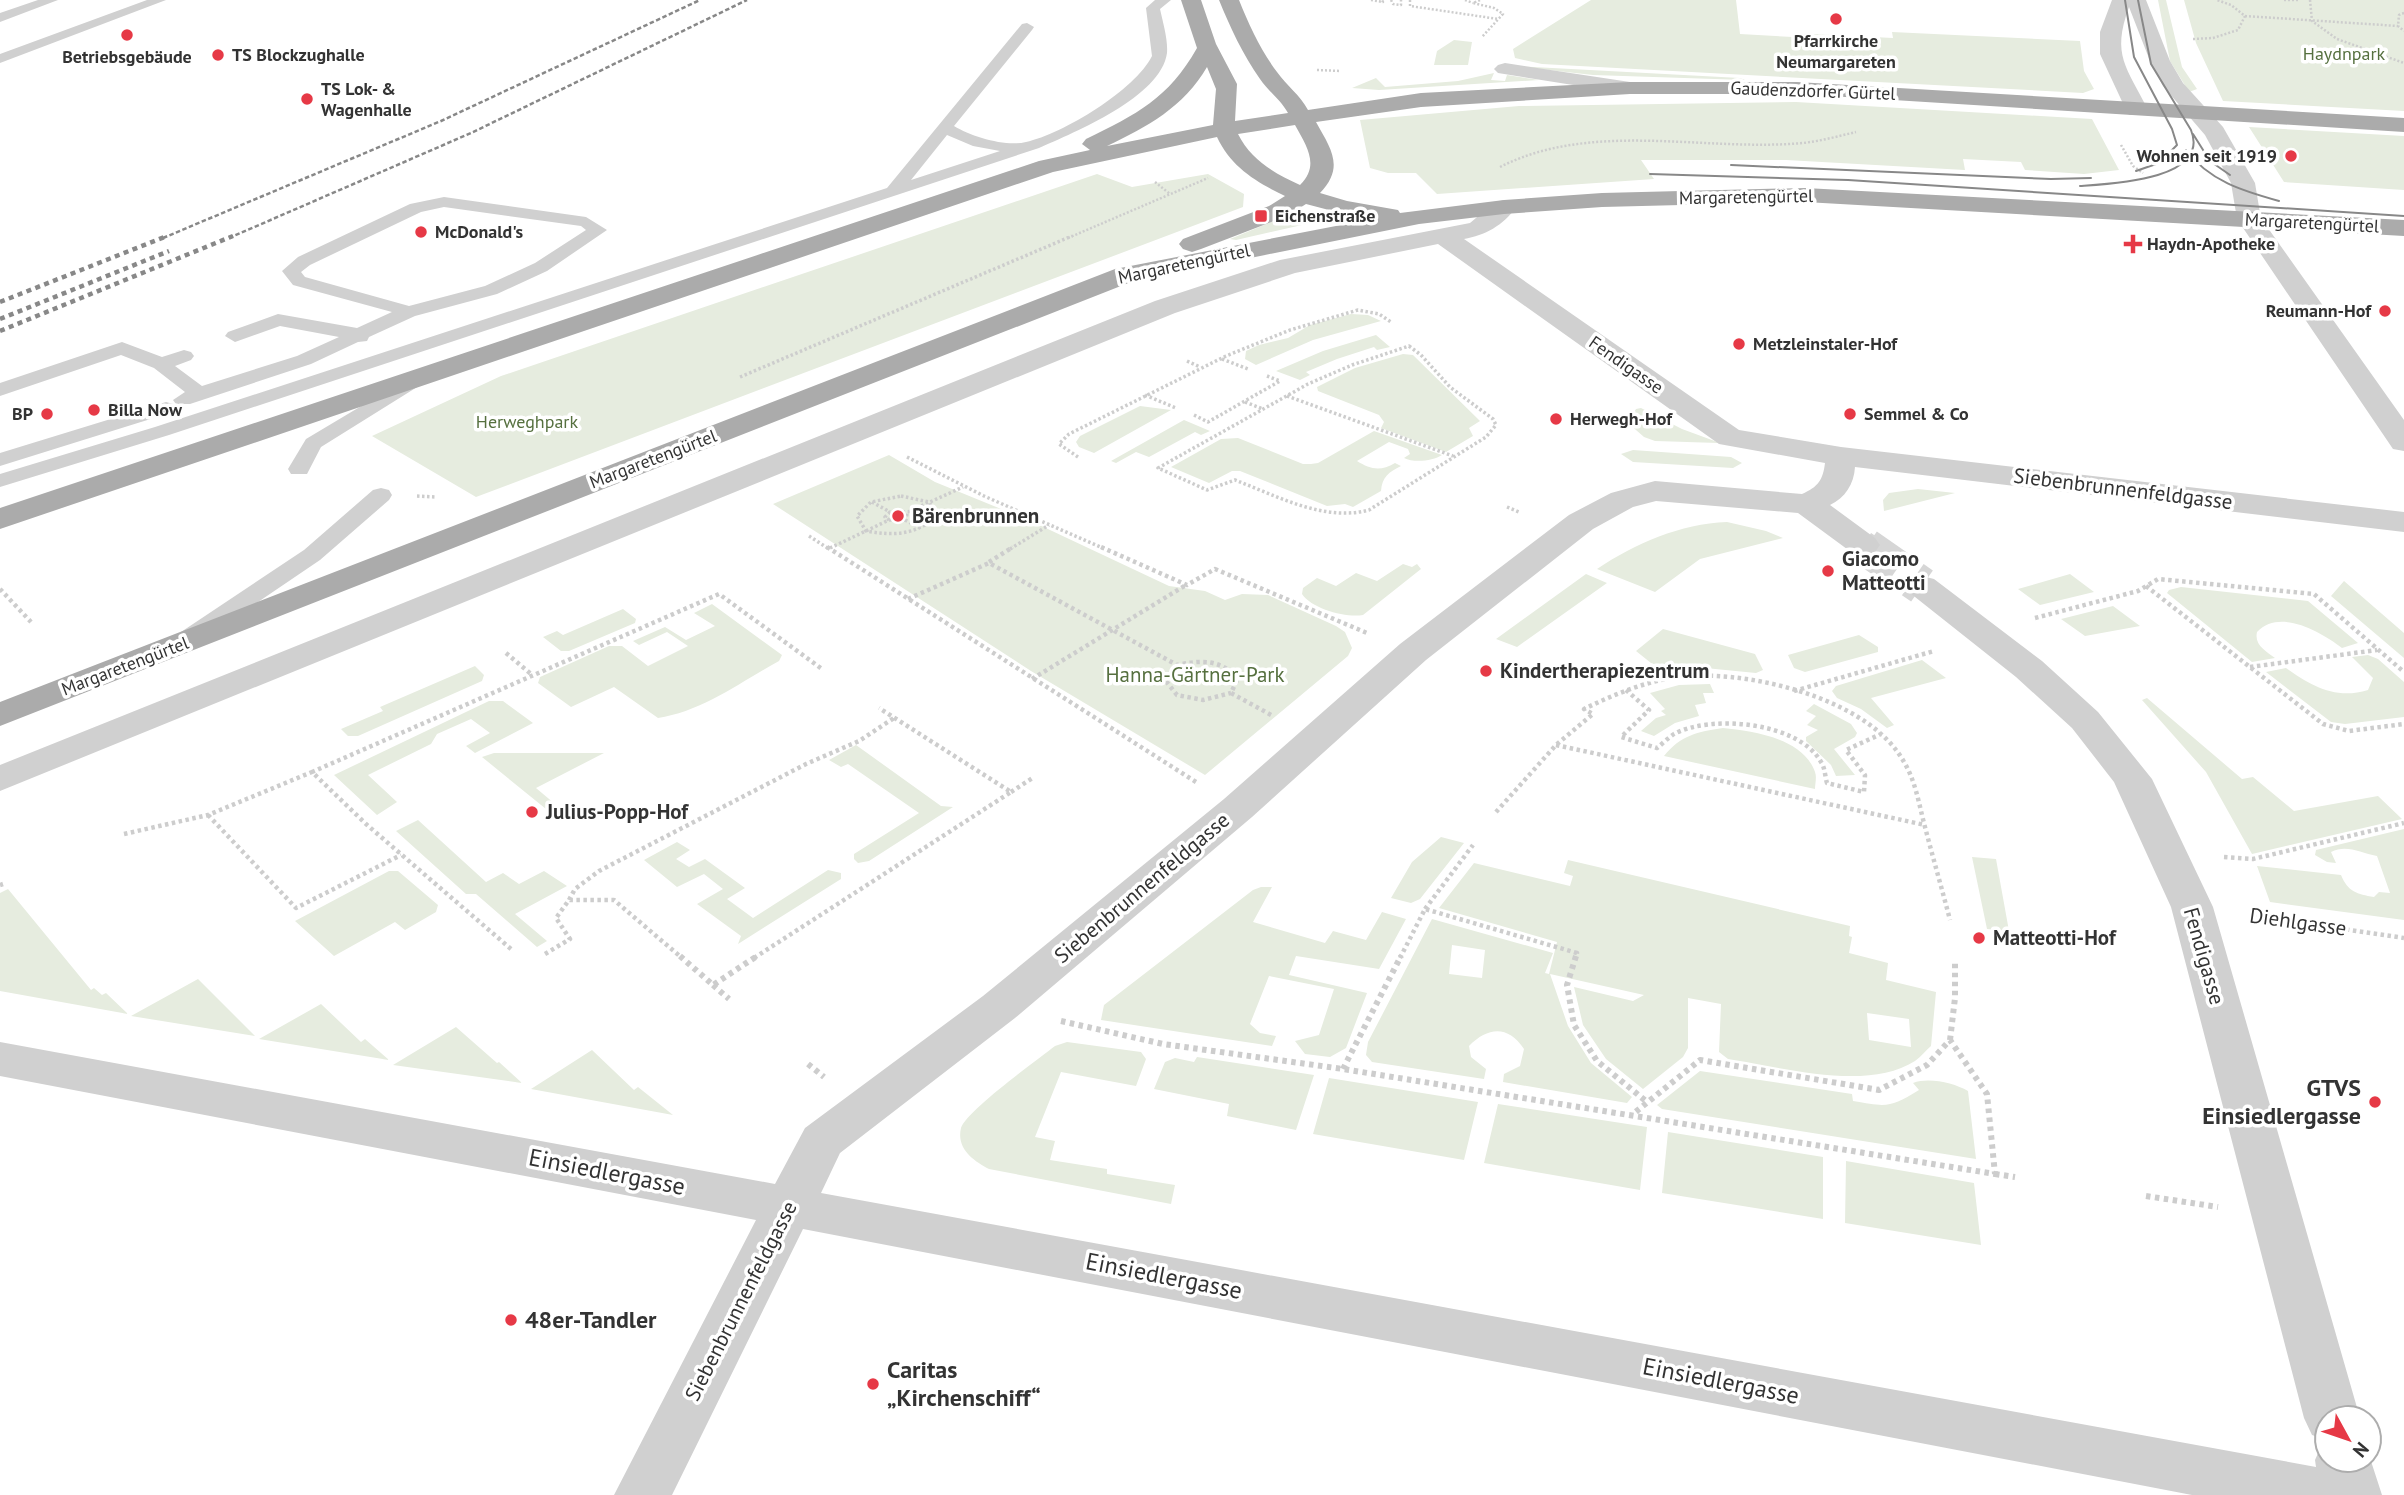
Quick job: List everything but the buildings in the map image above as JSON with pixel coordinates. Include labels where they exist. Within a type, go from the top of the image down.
[{"type":"main road","points":[[1191,0],[1207,48],[1227,88],[1224,129],[1234,150],[1263,175],[1304,195],[1377,214],[1419,217]]},
{"type":"main road","points":[[1124,275],[1215,233],[1278,211],[1304,195],[1321,178],[1323,159],[1291,99],[1269,77],[1241,29],[1229,0]]},
{"type":"main road","points":[[0,519],[758,265],[1040,156],[1121,131],[1166,103],[1187,82],[1207,48]]},
{"type":"main road","points":[[1269,77],[1314,87]]},
{"type":"main road","name":"Gaudenzdorfer Gürtel","points":[[1224,129],[1421,100],[1630,88],[1797,88],[2404,125]]},
{"type":"main road","points":[[1340,92],[1421,100]]},
{"type":"main road","points":[[1040,156],[1224,129]]},
{"type":"main road","name":"Margaretengürtel","points":[[0,715],[1124,275],[1419,217],[1602,200],[1805,195],[2404,228]]},
{"type":"street","points":[[2122,0],[2110,32],[2110,54],[2137,110]]},
{"type":"street","points":[[2136,0],[2160,61],[2174,86],[2196,114],[2215,132],[2243,183],[2249,219],[2404,442]]},
{"type":"street","points":[[1505,69],[1630,88]]},
{"type":"street","points":[[1444,237],[1478,229],[1504,207]]},
{"type":"street","name":"Fendigasse","points":[[1444,237],[1730,438],[1841,456]]},
{"type":"street","name":"Margaretengürtel","points":[[0,779],[1165,307],[1289,266],[1444,237]]},
{"type":"street","points":[[1841,456],[1839,474],[1830,493],[1807,503],[1863,545]]},
{"type":"street","name":"Siebenbrunnenfeldgasse","points":[[1841,456],[2404,522]]},
{"type":"street","name":"Siebenbrunnenfeldgasse","points":[[643,1495],[822,1141],[999,1007],[1238,808],[1413,652],[1560,537],[1622,500],[1648,492],[1674,491],[1807,503]]},
{"type":"street","name":"Fendigasse","points":[[1922,586],[2029,669],[2085,720],[2132,779],[2192,907],[2328,1404]]},
{"type":"street","name":"Einsiedlergasse","points":[[0,1059],[2328,1495]]},
{"type":"street","points":[[2347,1474],[2353,1495]]},
{"type":"lane","points":[[0,18],[51,0]]},
{"type":"lane","points":[[0,59],[159,0]]},
{"type":"lane","points":[[0,481],[162,431],[892,191],[1040,156],[1068,130],[1120,101],[1144,81],[1160,55],[1153,8],[1164,0]]},
{"type":"lane","points":[[892,191],[1027,27]]},
{"type":"lane","points":[[946,127],[966,141],[1040,156]]},
{"type":"lane","points":[[0,460],[166,408],[199,393],[304,360],[408,312],[491,290],[541,267],[598,230],[586,222],[444,202],[416,208],[304,261],[291,271],[299,281],[389,304],[408,312]]},
{"type":"lane","points":[[592,290],[758,265]]},
{"type":"lane","points":[[234,336],[278,320],[357,334],[386,358]]},
{"type":"lane","points":[[0,390],[122,348],[161,364],[199,393]]},
{"type":"lane","points":[[161,364],[184,356]]},
{"type":"lane","points":[[299,469],[313,443],[415,380]]},
{"type":"lane","points":[[162,431],[166,408]]},
{"type":"lane","points":[[174,647],[312,555],[381,495]]},
{"type":"path","points":[[1371,0],[1383,2],[1381,0]]},
{"type":"path","points":[[1391,0],[1393,4],[1401,5],[1401,0]]},
{"type":"path","points":[[1409,0],[1410,6],[1498,19]]},
{"type":"path","points":[[1465,0],[1503,12],[1480,42]]},
{"type":"path","points":[[1474,4],[1480,0]]},
{"type":"path","points":[[2217,0],[2231,5],[2245,16],[2398,26],[2404,31]]},
{"type":"path","points":[[2284,0],[2298,0]]},
{"type":"path","points":[[2310,0],[2312,21],[2337,39],[2404,63]]},
{"type":"path","points":[[2398,26],[2399,15],[2404,13]]},
{"type":"path","points":[[2185,39],[2213,38],[2238,30],[2245,16]]},
{"type":"path","points":[[1497,168],[1520,157],[1585,142],[1804,144],[1852,132],[1865,132]]},
{"type":"path","points":[[739,377],[1214,176]]},
{"type":"path","points":[[1078,457],[1060,446],[1061,440],[1201,367],[1261,340],[1347,312],[1370,311],[1391,322]]},
{"type":"path","points":[[1409,346],[1450,387],[1493,419],[1496,425],[1486,437],[1369,510],[1339,514],[1321,512],[1235,480],[1207,490],[1158,468],[1287,396],[1343,368],[1409,346]]},
{"type":"path","points":[[1221,358],[1248,369]]},
{"type":"path","points":[[1187,361],[1201,367]]},
{"type":"path","points":[[1194,415],[1208,422],[1280,381],[1267,376]]},
{"type":"path","points":[[1145,395],[1176,408]]},
{"type":"path","points":[[1287,396],[1453,457]]},
{"type":"path","points":[[1244,401],[1264,409]]},
{"type":"path","points":[[898,452],[964,487],[1187,585]]},
{"type":"path","points":[[1426,473],[1432,476]]},
{"type":"path","points":[[871,502],[890,512],[908,512],[964,487]]},
{"type":"path","points":[[381,495],[447,497]]},
{"type":"path","points":[[901,496],[929,502],[937,517],[923,530],[894,536],[866,531],[857,516],[871,502],[901,496]]},
{"type":"path","points":[[1507,507],[1519,512]]},
{"type":"path","points":[[889,520],[885,517],[890,512]]},
{"type":"path","points":[[905,520],[908,512]]},
{"type":"path","points":[[830,548],[889,520],[905,520],[923,530]]},
{"type":"path","points":[[908,599],[989,563],[1049,525]]},
{"type":"path","points":[[810,536],[1111,730],[1238,808]]},
{"type":"path","points":[[989,563],[1177,665]]},
{"type":"path","points":[[1032,679],[1214,569],[1413,652]]},
{"type":"path","points":[[1793,691],[1985,636],[2049,613],[2138,591],[2158,579],[2314,594],[2404,672]]},
{"type":"path","points":[[2146,586],[2323,724],[2349,731],[2404,723]]},
{"type":"path","points":[[0,589],[31,622]]},
{"type":"path","points":[[124,834],[208,815],[719,594],[822,669]]},
{"type":"path","points":[[2249,667],[2378,650]]},
{"type":"path","points":[[506,653],[531,674]]},
{"type":"path","points":[[1231,693],[1238,677],[1226,664],[1202,659],[1177,665],[1165,680],[1177,695],[1203,700],[1231,693],[1317,740]]},
{"type":"path","points":[[1496,812],[1556,745],[1593,714],[1584,709],[1626,690],[1655,681],[1709,677],[1749,681],[1793,691],[1855,715],[1881,734],[1900,755],[1917,794],[1950,920]]},
{"type":"path","points":[[1626,690],[1649,710],[1622,737],[1657,748],[1671,734],[1696,724],[1734,723],[1759,726],[1806,747],[1823,765],[1827,783],[1864,792],[1866,775],[1846,750],[1881,734]]},
{"type":"path","points":[[879,708],[1011,792]]},
{"type":"path","points":[[545,954],[570,939],[556,918],[575,889],[599,871],[806,764],[859,740],[894,718]]},
{"type":"path","points":[[1104,734],[1111,730]]},
{"type":"path","points":[[1556,745],[1925,825]]},
{"type":"path","points":[[312,772],[401,855],[511,949]]},
{"type":"path","points":[[713,985],[1034,777]]},
{"type":"path","points":[[208,815],[296,908],[401,855]]},
{"type":"path","points":[[2166,852],[2253,859],[2404,823]]},
{"type":"path","points":[[1343,1069],[1425,909],[1472,845]]},
{"type":"path","points":[[569,900],[614,900],[729,999]]},
{"type":"path","name":"Diehlgasse","points":[[2192,907],[2404,938]]},
{"type":"path","points":[[1425,909],[1577,954],[1567,985],[1574,1025],[1598,1061],[1647,1101]]},
{"type":"path","points":[[1633,1114],[1700,1060],[1879,1090],[1927,1065],[1950,1040],[1955,998],[1955,963]]},
{"type":"path","points":[[999,1007],[1163,1044],[1633,1114],[2015,1177]]},
{"type":"path","points":[[1950,1040],[1987,1094],[1995,1174]]},
{"type":"path","points":[[2146,1196],[2276,1216]]},
{"type":"green space","points":[[1591,0],[1736,0],[1740,34],[1793,37],[1793,33],[1893,38],[1892,32],[2080,41],[2084,71],[2094,89],[2083,93],[1542,64],[1515,58],[1513,49]]},
{"type":"green space","points":[[2158,0],[2166,0],[2182,67],[2197,89],[2189,92],[2170,61]]},
{"type":"green space","name":"Haydnpark","points":[[2184,0],[2404,0],[2404,111],[2223,101],[2196,43]]},
{"type":"green space","points":[[1454,40],[1472,42],[1468,65],[1434,65],[1437,51]]},
{"type":"green space","points":[[1514,66],[1740,78],[1745,80],[1593,75]]},
{"type":"green space","points":[[1494,73],[1491,80],[1505,81],[1507,75],[1539,80],[1379,90],[1352,88],[1376,78],[1385,87],[1458,81]]},
{"type":"green space","points":[[1796,102],[2092,119],[2119,170],[2084,174],[2025,170],[2021,162],[1963,159],[1965,170],[1786,160],[1641,160],[1654,179],[1437,194],[1416,173],[1388,173],[1370,168],[1360,120],[1519,106]]},
{"type":"green space","points":[[2249,127],[2404,136],[2404,190],[2284,182]]},
{"type":"green space","name":"Herweghpark","points":[[1097,174],[1132,187],[1208,174],[1244,194],[1243,207],[476,497],[372,436],[501,376]]},
{"type":"green space","points":[[1281,218],[1302,225],[1236,240],[1230,239]]},
{"type":"green space","points":[[1351,314],[1368,315],[1381,321],[1313,340],[1256,365],[1245,359],[1246,351],[1259,345],[1288,338],[1310,325]]},
{"type":"green space","points":[[1376,335],[1390,347],[1377,350],[1374,347],[1337,359],[1306,372],[1310,375],[1300,380],[1276,371],[1323,351]]},
{"type":"green space","points":[[1403,354],[1413,355],[1480,421],[1469,428],[1473,436],[1446,452],[1381,428],[1384,422],[1379,415],[1318,391],[1317,387],[1355,368]]},
{"type":"green space","points":[[1140,406],[1171,410],[1094,453],[1079,447],[1076,442],[1080,436]]},
{"type":"green space","points":[[1641,408],[1682,429],[1720,443],[1655,441],[1644,437],[1628,423],[1636,409]]},
{"type":"green space","points":[[1184,420],[1210,431],[1201,435],[1195,432],[1149,457],[1136,452],[1116,463],[1111,461]]},
{"type":"green space","points":[[1374,431],[1442,455],[1423,461],[1408,460],[1404,458],[1410,454],[1408,449],[1389,442],[1357,461],[1375,468],[1385,468],[1395,463],[1401,466],[1387,475],[1381,491],[1353,507],[1345,504],[1327,506],[1240,471],[1232,471],[1209,483],[1171,467],[1221,439],[1238,438],[1303,464],[1318,463]]},
{"type":"green space","points":[[1633,450],[1731,457],[1742,463],[1733,468],[1633,462],[1621,454]]},
{"type":"green space","name":"Hanna-Gärtner-Park","points":[[889,455],[935,482],[1033,522],[1169,586],[1205,591],[1225,600],[1242,594],[1268,595],[1336,626],[1345,632],[1352,648],[1348,656],[1205,775],[1031,671],[773,504]]},
{"type":"green space","points":[[1918,489],[1955,493],[1884,511],[1883,500],[1889,493]]},
{"type":"green space","points":[[1727,522],[1783,538],[1700,559],[1655,592],[1597,569],[1659,536],[1692,527]]},
{"type":"green space","points":[[1403,564],[1412,567],[1417,564],[1421,569],[1363,615],[1330,611],[1313,604],[1302,594],[1303,588],[1317,578],[1336,586],[1356,573],[1377,581]]},
{"type":"green space","points":[[1586,574],[1607,583],[1517,647],[1496,639]]},
{"type":"green space","points":[[2070,574],[2094,592],[2040,605],[2018,589]]},
{"type":"green space","points":[[2344,581],[2404,633],[2404,658],[2331,596]]},
{"type":"green space","points":[[2181,587],[2308,601],[2358,643],[2342,648],[2323,635],[2300,625],[2277,622],[2266,625],[2257,632],[2257,641],[2275,658],[2252,662],[2167,593]]},
{"type":"green space","points":[[712,604],[782,655],[779,661],[705,703],[690,710],[658,718],[614,687],[571,707],[538,683],[540,677],[609,646],[622,646],[648,666],[688,646],[667,632],[639,645],[633,641],[665,627],[686,640],[715,626],[694,613]]},
{"type":"green space","points":[[2113,606],[2140,626],[2085,636],[2061,619]]},
{"type":"green space","points":[[623,609],[636,619],[635,623],[569,651],[561,651],[543,637],[557,631],[563,635]]},
{"type":"green space","points":[[1663,629],[1755,654],[1763,670],[1756,673],[1695,667],[1669,670],[1651,663],[1636,651]]},
{"type":"green space","points":[[1859,635],[1878,647],[1878,652],[1805,672],[1794,668],[1788,655]]},
{"type":"green space","points":[[2368,655],[2378,659],[2404,682],[2404,717],[2345,724],[2331,722],[2266,672],[2286,668],[2324,690],[2356,693],[2368,690],[2373,678],[2352,657]]},
{"type":"green space","points":[[1922,660],[1946,678],[1871,698],[1894,725],[1887,728],[1861,709],[1837,698],[1832,691],[1836,686]]},
{"type":"green space","points":[[475,666],[484,675],[482,681],[358,736],[348,736],[341,729],[383,711],[380,707]]},
{"type":"green space","points":[[1710,684],[1714,693],[1703,693],[1706,703],[1695,705],[1699,716],[1675,723],[1654,736],[1641,731],[1656,718],[1666,715],[1661,711],[1665,709],[1650,693],[1679,685]]},
{"type":"green space","points":[[2147,698],[2242,779],[2253,777],[2294,811],[2378,796],[2402,819],[2252,854],[2206,772],[2142,700]]},
{"type":"green space","points":[[489,701],[503,701],[533,723],[475,753],[466,746],[490,733],[471,719],[437,734],[431,744],[368,775],[397,802],[377,815],[334,775]]},
{"type":"green space","points":[[1814,704],[1851,724],[1857,733],[1855,737],[1834,749],[1855,775],[1836,776],[1831,765],[1806,741],[1806,737],[1818,730],[1807,725],[1816,716],[1806,711]]},
{"type":"green space","points":[[1723,728],[1776,738],[1800,751],[1815,772],[1815,789],[1664,756],[1677,743],[1690,736]]},
{"type":"green space","points":[[856,745],[941,806],[953,807],[869,861],[858,863],[854,854],[919,813],[848,764],[841,767],[829,760]]},
{"type":"green space","points":[[494,753],[604,753],[536,788],[555,804],[546,809],[482,757]]},
{"type":"green space","points":[[418,820],[486,882],[503,873],[519,884],[544,871],[567,886],[515,914],[547,941],[537,947],[476,894],[466,894],[396,831]]},
{"type":"green space","points":[[2404,829],[2404,920],[2270,902],[2257,866],[2341,875],[2350,889],[2358,893],[2374,897],[2379,892],[2390,893],[2377,856],[2348,849],[2337,850],[2331,852],[2336,863],[2327,862],[2315,855],[2316,850]]},
{"type":"green space","points":[[1441,837],[1464,843],[1420,899],[1411,903],[1391,898],[1412,862]]},
{"type":"green space","points":[[677,842],[690,850],[676,859],[689,867],[705,859],[745,888],[727,899],[753,918],[828,870],[841,873],[841,879],[738,944],[741,936],[697,904],[723,889],[704,874],[677,887],[644,860]]},
{"type":"green space","points":[[1972,857],[1996,859],[2009,931],[1987,929]]},
{"type":"green space","points":[[1568,860],[1850,926],[1849,936],[1852,937],[1849,953],[1888,963],[1886,980],[1936,992],[1931,1046],[1915,1061],[1895,1070],[1873,1075],[1824,1075],[1728,1059],[1719,1052],[1721,1004],[1688,998],[1688,1048],[1683,1057],[1643,1089],[1606,1059],[1583,1025],[1574,987],[1633,1001],[1644,995],[1550,974],[1568,1026],[1591,1063],[1632,1097],[1627,1103],[1503,1082],[1504,1074],[1520,1066],[1524,1049],[1505,1032],[1483,1035],[1469,1046],[1471,1057],[1486,1069],[1484,1079],[1372,1062],[1366,1055],[1368,1042],[1432,919],[1553,953],[1545,973],[1549,974],[1557,942],[1439,908],[1474,863],[1570,886],[1573,876],[1564,873]],"holes":[[[1452,945],[1485,950],[1482,978],[1449,974]],[[1867,1013],[1909,1019],[1911,1047],[1869,1040]]]},
{"type":"green space","points":[[389,871],[398,871],[438,905],[436,912],[405,930],[395,922],[334,956],[295,921]]},
{"type":"green space","points":[[1272,887],[1253,922],[1325,943],[1333,931],[1366,940],[1382,912],[1406,919],[1379,969],[1296,956],[1289,975],[1367,993],[1346,1048],[1330,1057],[1305,1054],[1295,1041],[1319,1035],[1334,989],[1269,976],[1250,1024],[1260,1033],[1276,1036],[1272,1046],[1101,1020],[1104,1005],[1253,890]]},
{"type":"green space","points":[[8,889],[91,990],[94,988],[102,995],[106,993],[128,1014],[0,991],[0,893]]},
{"type":"green space","points":[[198,979],[255,1036],[131,1016]]},
{"type":"green space","points":[[321,1004],[361,1042],[365,1039],[389,1060],[259,1039]]},
{"type":"green space","points":[[456,1027],[499,1062],[522,1083],[393,1065]]},
{"type":"green space","points":[[1067,1042],[1141,1052],[1146,1059],[1136,1086],[1061,1072],[1035,1137],[1055,1141],[1050,1160],[1107,1169],[1107,1174],[1175,1185],[1171,1204],[989,1169],[972,1158],[964,1148],[961,1128],[975,1110],[1055,1046]]},
{"type":"green space","points":[[592,1050],[634,1090],[638,1087],[673,1115],[531,1089]]},
{"type":"green space","points":[[1197,1057],[1314,1075],[1296,1130],[1227,1116],[1229,1104],[1154,1089],[1165,1062],[1175,1058],[1194,1062]]},
{"type":"green space","points":[[1700,1071],[1852,1094],[1853,1101],[1881,1105],[1894,1103],[1919,1090],[1913,1083],[1919,1081],[1956,1086],[1968,1091],[1976,1159],[1662,1109],[1657,1105]]},
{"type":"green space","points":[[1329,1078],[1478,1102],[1464,1160],[1313,1134]]},
{"type":"green space","points":[[1498,1104],[1647,1127],[1640,1190],[1484,1163]]},
{"type":"green space","points":[[1668,1132],[1823,1157],[1823,1219],[1662,1193]]},
{"type":"green space","points":[[1846,1161],[1974,1183],[1981,1245],[1845,1223]]},
{"type":"tunnel","points":[[1866,547],[1922,586]]},
{"type":"tram line","points":[[2125,0],[2134,57],[2172,129],[2177,145],[2159,163],[2136,171]]},
{"type":"tram line","points":[[2138,0],[2151,64],[2191,130],[2193,147],[2189,154]]},
{"type":"tram line","points":[[2193,134],[2210,161],[2230,175]]},
{"type":"tram line","points":[[2186,150],[2189,154]]},
{"type":"tram line","points":[[2080,186],[2134,181],[2155,176],[2173,169],[2186,160],[2189,154]]},
{"type":"tram line","points":[[2189,154],[2216,177],[2240,189],[2279,201]]},
{"type":"tram line","points":[[1731,165],[2051,179],[2091,178]]},
{"type":"tram line","points":[[1650,174],[1848,180],[2404,216]]},
{"type":"railway","points":[[163,238],[441,121],[700,0]]},
{"type":"railway","points":[[229,238],[471,133],[747,0]]},
{"type":"railway","points":[[0,302],[167,236]]},
{"type":"railway","points":[[0,331],[233,236]]},
{"type":"railway","points":[[0,319],[169,251]]},
{"type":"place","name":"Pfarrkirche Neumargareten","points":[[1836,19]]},
{"type":"place","name":"Betriebsgebäude","points":[[127,35]]},
{"type":"place","name":"TS Blockzughalle","points":[[218,55]]},
{"type":"place","name":"TS Lok- & Wagenhalle","points":[[307,99]]},
{"type":"place","name":"Wohnen seit 1919","points":[[2291,156]]},
{"type":"place","name":"Eichenstraße","points":[[1261,216]]},
{"type":"place","name":"McDonald's","points":[[421,232]]},
{"type":"place","name":"Haydn-Apotheke","points":[[2133,244]]},
{"type":"place","name":"Reumann-Hof","points":[[2385,311]]},
{"type":"place","name":"Metzleinstaler-Hof","points":[[1739,344]]},
{"type":"place","name":"Billa Now","points":[[94,410]]},
{"type":"place","name":"BP","points":[[47,414]]},
{"type":"place","name":"Semmel & Co","points":[[1850,414]]},
{"type":"place","name":"Herwegh-Hof","points":[[1556,419]]},
{"type":"place","name":"Bärenbrunnen","points":[[898,516]]},
{"type":"place","name":"Giacomo Matteotti","points":[[1828,571]]},
{"type":"place","name":"Kindertherapiezentrum","points":[[1486,671]]},
{"type":"place","name":"Julius-Popp-Hof","points":[[532,812]]},
{"type":"place","name":"Matteotti-Hof","points":[[1979,938]]},
{"type":"place","name":"GTVS Einsiedlergasse","points":[[2375,1102]]},
{"type":"place","name":"48er-Tandler","points":[[511,1320]]},
{"type":"place","name":"Caritas „Kirchenschiff“","points":[[873,1384]]}]
